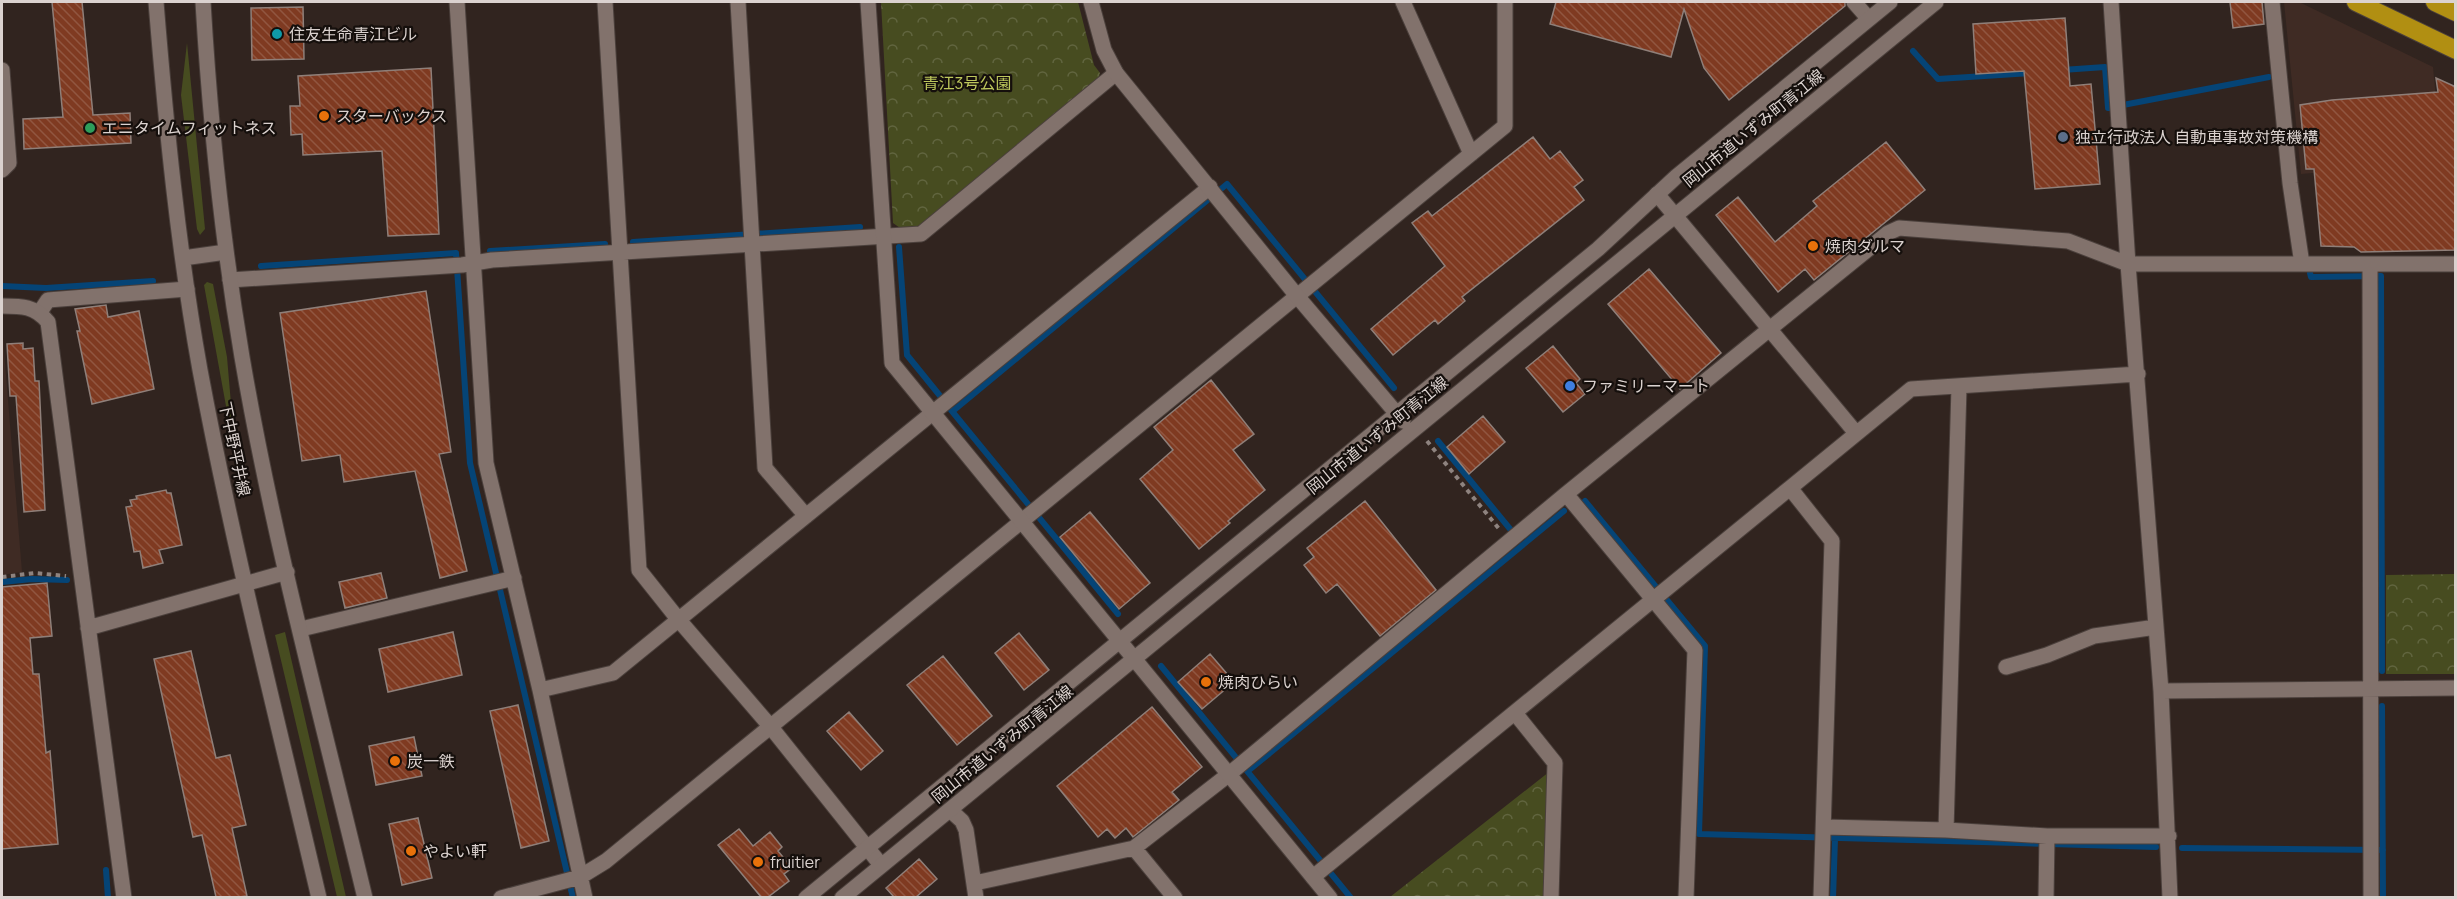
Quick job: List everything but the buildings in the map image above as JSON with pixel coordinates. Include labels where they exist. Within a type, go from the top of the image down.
[{"type":"highway","points":[[2356,2],[2456,50]]},
{"type":"highway","points":[[2435,2],[2456,12]]},
{"type":"street","name":"下中野平井線","points":[[156,2],[169,159],[187,289],[213,434],[319,897]]},
{"type":"street","name":"下中野平井線","points":[[203,2],[209,105],[226,252],[242,358],[287,572],[365,897]]},
{"type":"street","points":[[457,2],[462,264],[486,463],[503,581],[540,690],[572,880],[585,897]]},
{"type":"street","points":[[605,2],[639,570],[770,726],[881,865]]},
{"type":"street","points":[[738,2],[765,468],[806,516]]},
{"type":"street","points":[[868,2],[892,363],[942,406],[1029,515],[1118,641],[1237,767],[1321,871],[1330,897]]},
{"type":"street","points":[[1091,2],[1104,50],[1116,73],[1214,192],[1305,289],[1396,414],[1411,430]]},
{"type":"street","points":[[1403,2],[1471,154]]},
{"type":"street","points":[[501,897],[572,880],[606,861],[1505,126],[1505,2]]},
{"type":"street","points":[[1854,2],[1868,18]]},
{"type":"street","name":"岡山市道いずみ町青江線","points":[[806,897],[1598,249],[1657,194],[1890,2]]},
{"type":"street","name":"岡山市道いずみ町青江線","points":[[842,897],[1936,2]]},
{"type":"street","points":[[2110,2],[2161,691],[2170,897]]},
{"type":"street","points":[[2272,2],[2290,183],[2302,264]]},
{"type":"street","points":[[2,70],[9,164],[2,170]]},
{"type":"street","points":[[230,280],[620,253],[752,238],[921,234],[1116,73]]},
{"type":"street","points":[[540,690],[613,673],[942,406],[1214,192]]},
{"type":"street","points":[[1657,194],[1856,433]]},
{"type":"street","points":[[950,810],[962,821],[966,830],[975,890],[1134,848],[1237,767],[1769,329],[1888,233],[1899,228],[2068,241],[2128,264],[2302,264],[2370,273],[2456,264]]},
{"type":"street","points":[[183,258],[226,252]]},
{"type":"street","points":[[2370,273],[2371,897]]},
{"type":"street","points":[[40,312],[48,300],[187,289]]},
{"type":"street","points":[[2,306],[23,306],[40,312],[48,322],[51,335],[124,897]]},
{"type":"street","points":[[1321,871],[1911,389],[2138,374]]},
{"type":"street","points":[[1946,830],[1959,387]]},
{"type":"street","points":[[1790,488],[1832,541],[1821,897]]},
{"type":"street","points":[[1566,494],[1659,596],[1695,650],[1686,897]]},
{"type":"street","points":[[88,628],[287,572]]},
{"type":"street","points":[[301,629],[503,581]]},
{"type":"street","points":[[2006,667],[2047,655],[2094,636],[2156,627]]},
{"type":"street","points":[[2161,691],[2456,688]]},
{"type":"street","points":[[1515,712],[1555,763],[1551,897]]},
{"type":"street","points":[[1824,834],[1946,830],[2046,842],[2169,836]]},
{"type":"street","points":[[2046,842],[2046,897]]},
{"type":"street","points":[[1134,848],[1175,897]]},
{"type":"path","points":[[1426,440],[1514,538]]},
{"type":"path","points":[[2,577],[35,573],[82,577]]},
{"type":"shaded area","points":[[2284,2],[2299,2],[2433,67],[2442,162],[2301,174]]},
{"type":"shaded area","points":[[2,326],[22,572],[2,575]]},
{"type":"green space","name":"青江3号公園","points":[[881,2],[1078,2],[1094,65],[1100,73],[1098,81],[919,228],[903,230],[893,223]]},
{"type":"green space","points":[[187,43],[205,229],[200,235],[197,229],[181,95]]},
{"type":"green space","points":[[207,282],[213,284],[227,357],[233,427],[230,428],[204,285]]},
{"type":"green space","points":[[2455,574],[2455,674],[2386,674],[2386,575]]},
{"type":"green space","points":[[285,632],[346,897],[337,897],[275,635]]},
{"type":"green space","points":[[1549,772],[1545,897],[1390,897]]},
{"type":"waterway","points":[[1913,51],[1938,79],[2031,73]]},
{"type":"waterway","points":[[2062,70],[2105,67],[2108,108],[2110,108]]},
{"type":"waterway","points":[[2123,105],[2269,77]]},
{"type":"waterway","points":[[953,411],[1227,184],[1394,388]]},
{"type":"waterway","points":[[633,242],[860,227]]},
{"type":"waterway","points":[[490,251],[605,244]]},
{"type":"waterway","points":[[899,247],[907,355],[945,402]]},
{"type":"waterway","points":[[261,266],[456,253],[470,463],[573,898]]},
{"type":"waterway","points":[[2310,273],[2311,277],[2381,276],[2382,671]]},
{"type":"waterway","points":[[2,286],[46,288],[153,281]]},
{"type":"waterway","points":[[951,410],[1118,614]]},
{"type":"waterway","points":[[1438,441],[1515,535]]},
{"type":"waterway","points":[[1585,501],[1705,646],[1699,834],[2156,847]]},
{"type":"waterway","points":[[1248,771],[1564,511]]},
{"type":"waterway","points":[[2,582],[32,579],[67,580]]},
{"type":"waterway","points":[[1161,666],[1351,898]]},
{"type":"waterway","points":[[2382,706],[2383,898]]},
{"type":"waterway","points":[[1833,898],[1835,839]]},
{"type":"waterway","points":[[2182,848],[2383,850]]},
{"type":"waterway","points":[[106,870],[108,898]]},
{"type":"place","name":"住友生命青江ビル","points":[[277,34]]},
{"type":"place","name":"スターバックス","points":[[324,116]]},
{"type":"place","name":"エニタイムフィットネス","points":[[90,128]]},
{"type":"place","name":"独立行政法人 自動車事故対策機構","points":[[2063,137]]},
{"type":"place","name":"焼肉ダルマ","points":[[1813,246]]},
{"type":"place","name":"ファミリーマート","points":[[1570,386]]},
{"type":"place","name":"焼肉ひらい","points":[[1206,682]]},
{"type":"place","name":"炭一鉄","points":[[395,761]]},
{"type":"place","name":"やよい軒","points":[[411,851]]},
{"type":"place","name":"fruitier","points":[[758,862]]}]
